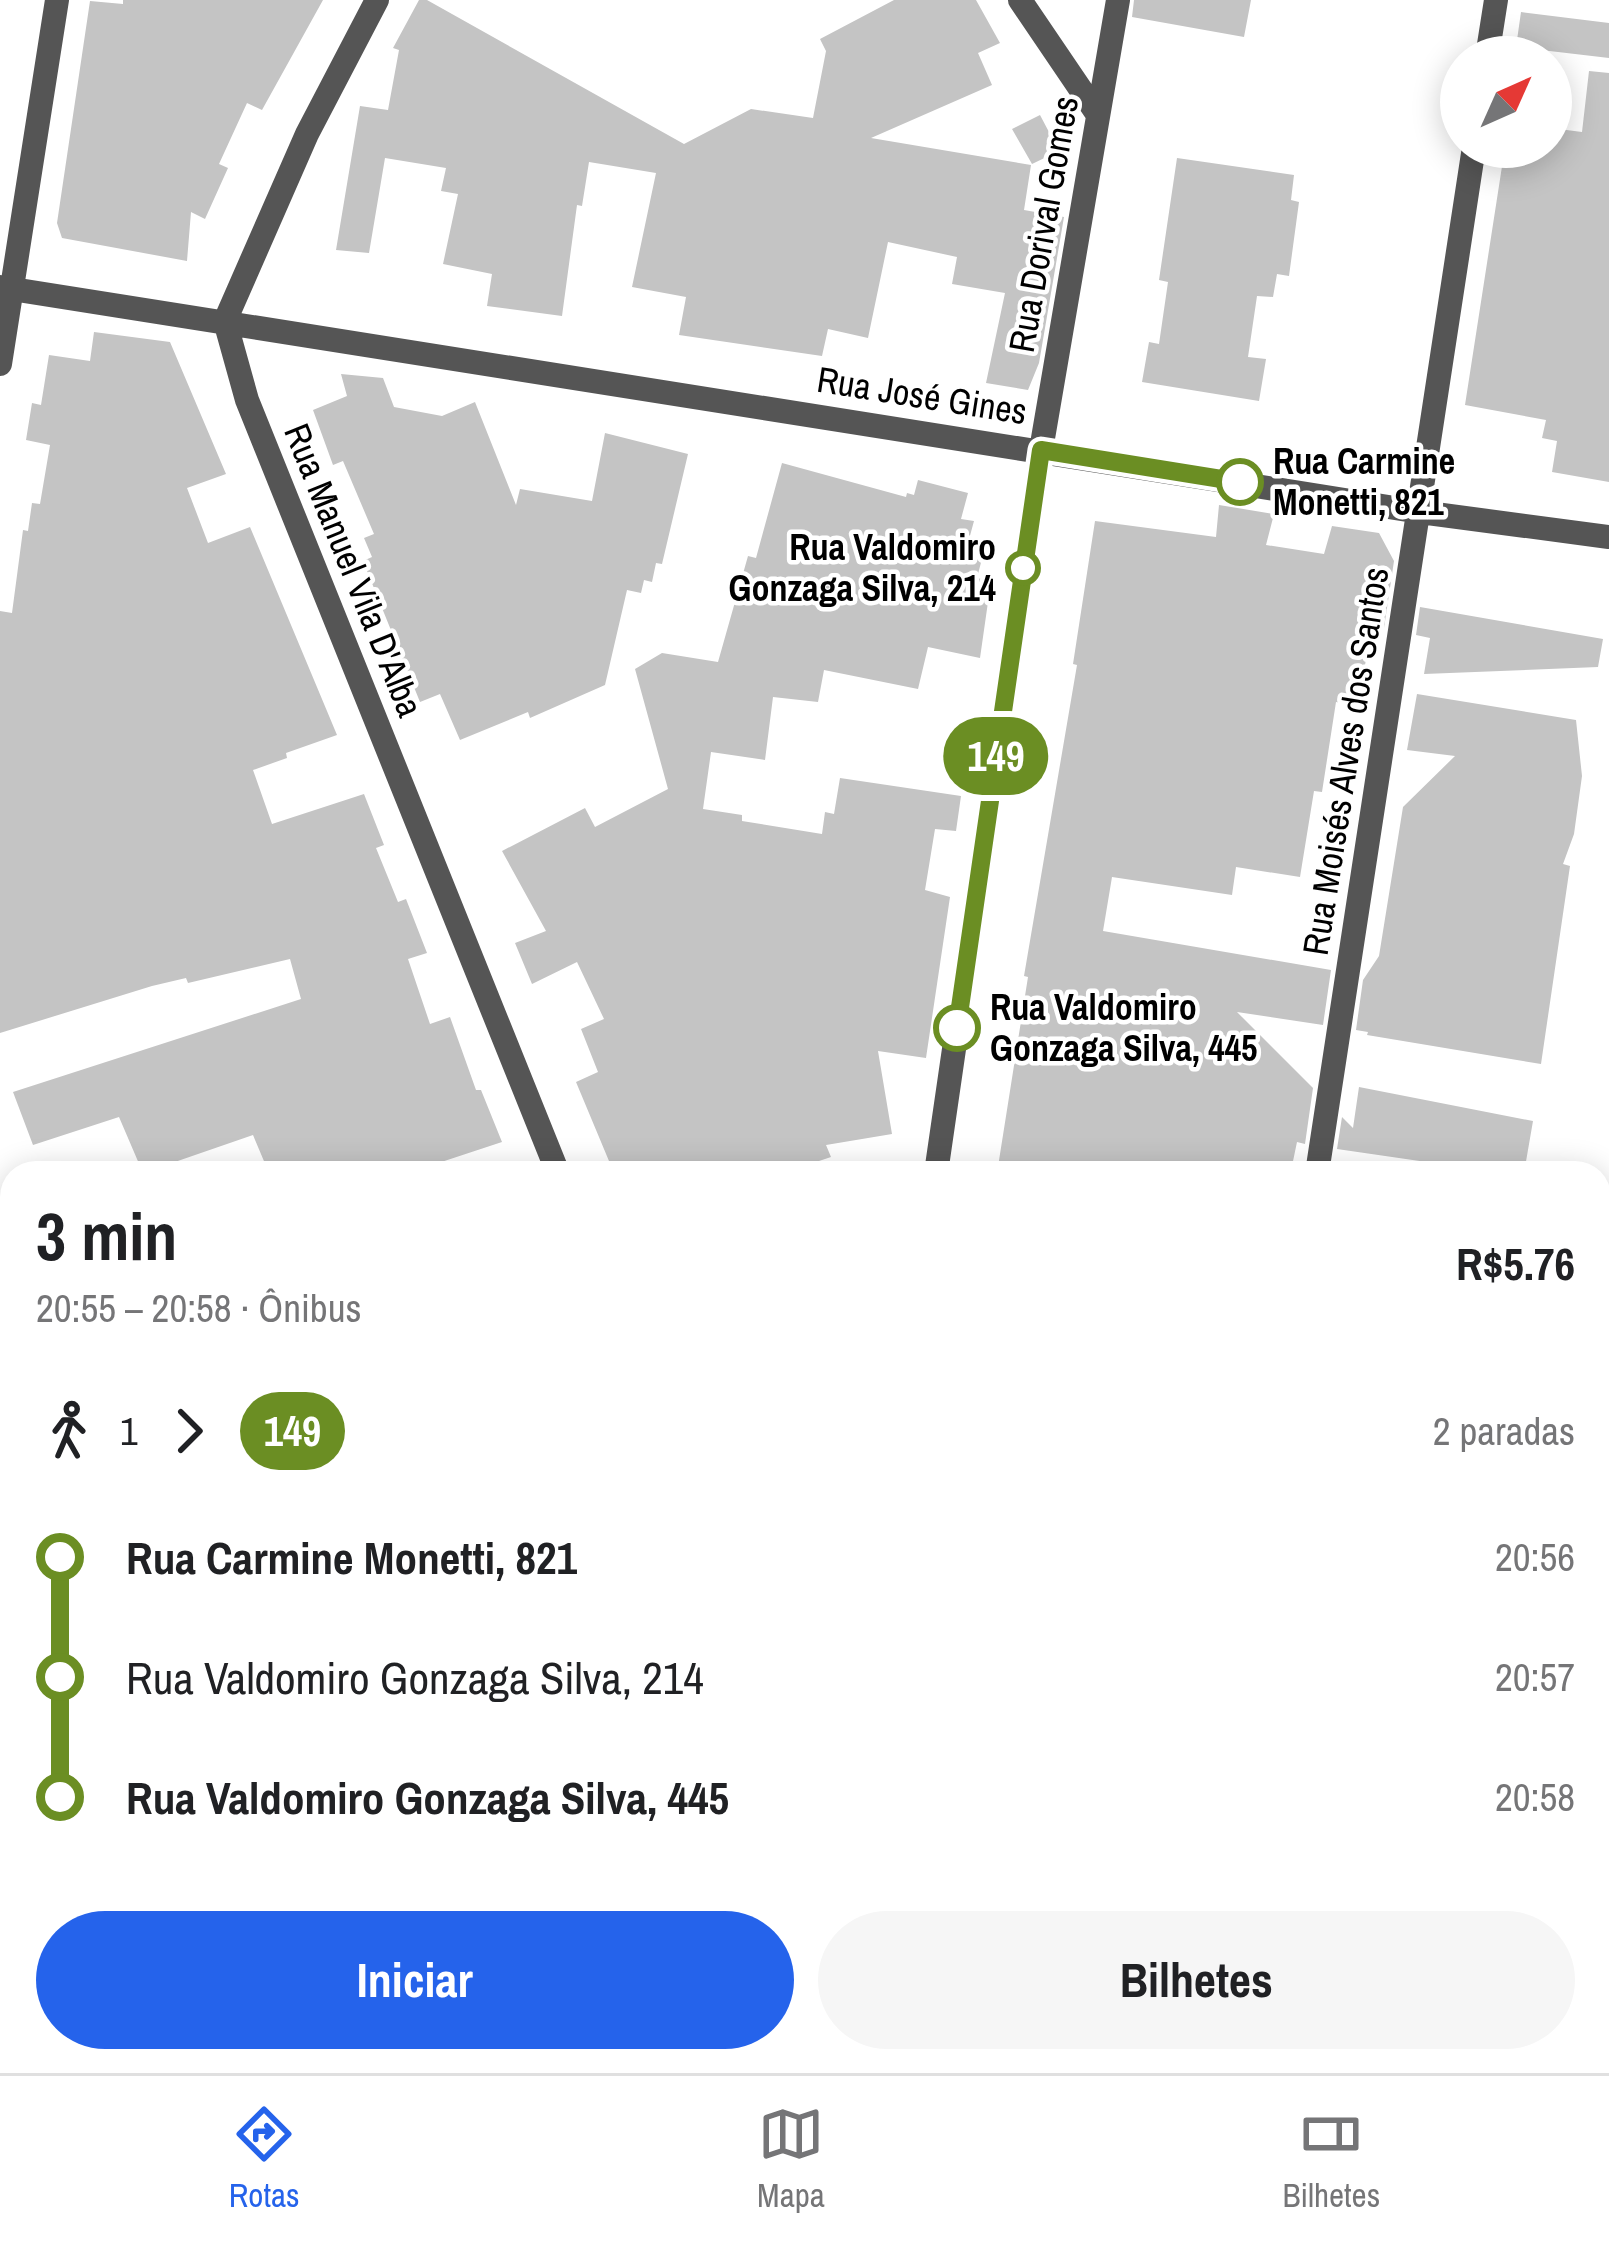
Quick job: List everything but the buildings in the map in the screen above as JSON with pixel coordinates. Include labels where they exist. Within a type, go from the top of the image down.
[{"type":"street","points":[[0,364],[6,288],[57,0]]},
{"type":"street","points":[[225,321],[307,134],[376,0]]},
{"type":"street","points":[[1019,0],[1098,115]]},
{"type":"street","name":"Rua Dorival Gomes","points":[[938,1161],[1041,450],[1118,0]]},
{"type":"street","points":[[1490,36],[1496,0]]},
{"type":"street","name":"Rua Moisés Alves dos Santos","points":[[1319,1161],[1471,168]]},
{"type":"street","name":"Rua José Gines","points":[[6,288],[1420,512],[1609,537]]},
{"type":"street","name":"Rua Manuel Vila D'Alba","points":[[225,321],[248,400],[553,1161]]},
{"type":"bus line","name":"149","points":[[957,1028],[1041,450],[1240,482]]},
{"type":"place","name":"Rua Carmine Monetti, 821","points":[[1240,482]]},
{"type":"place","name":"Rua Valdomiro Gonzaga Silva, 214","points":[[1023,568]]},
{"type":"place","name":"Rua Valdomiro Gonzaga Silva, 445","points":[[957,1028]]}]
